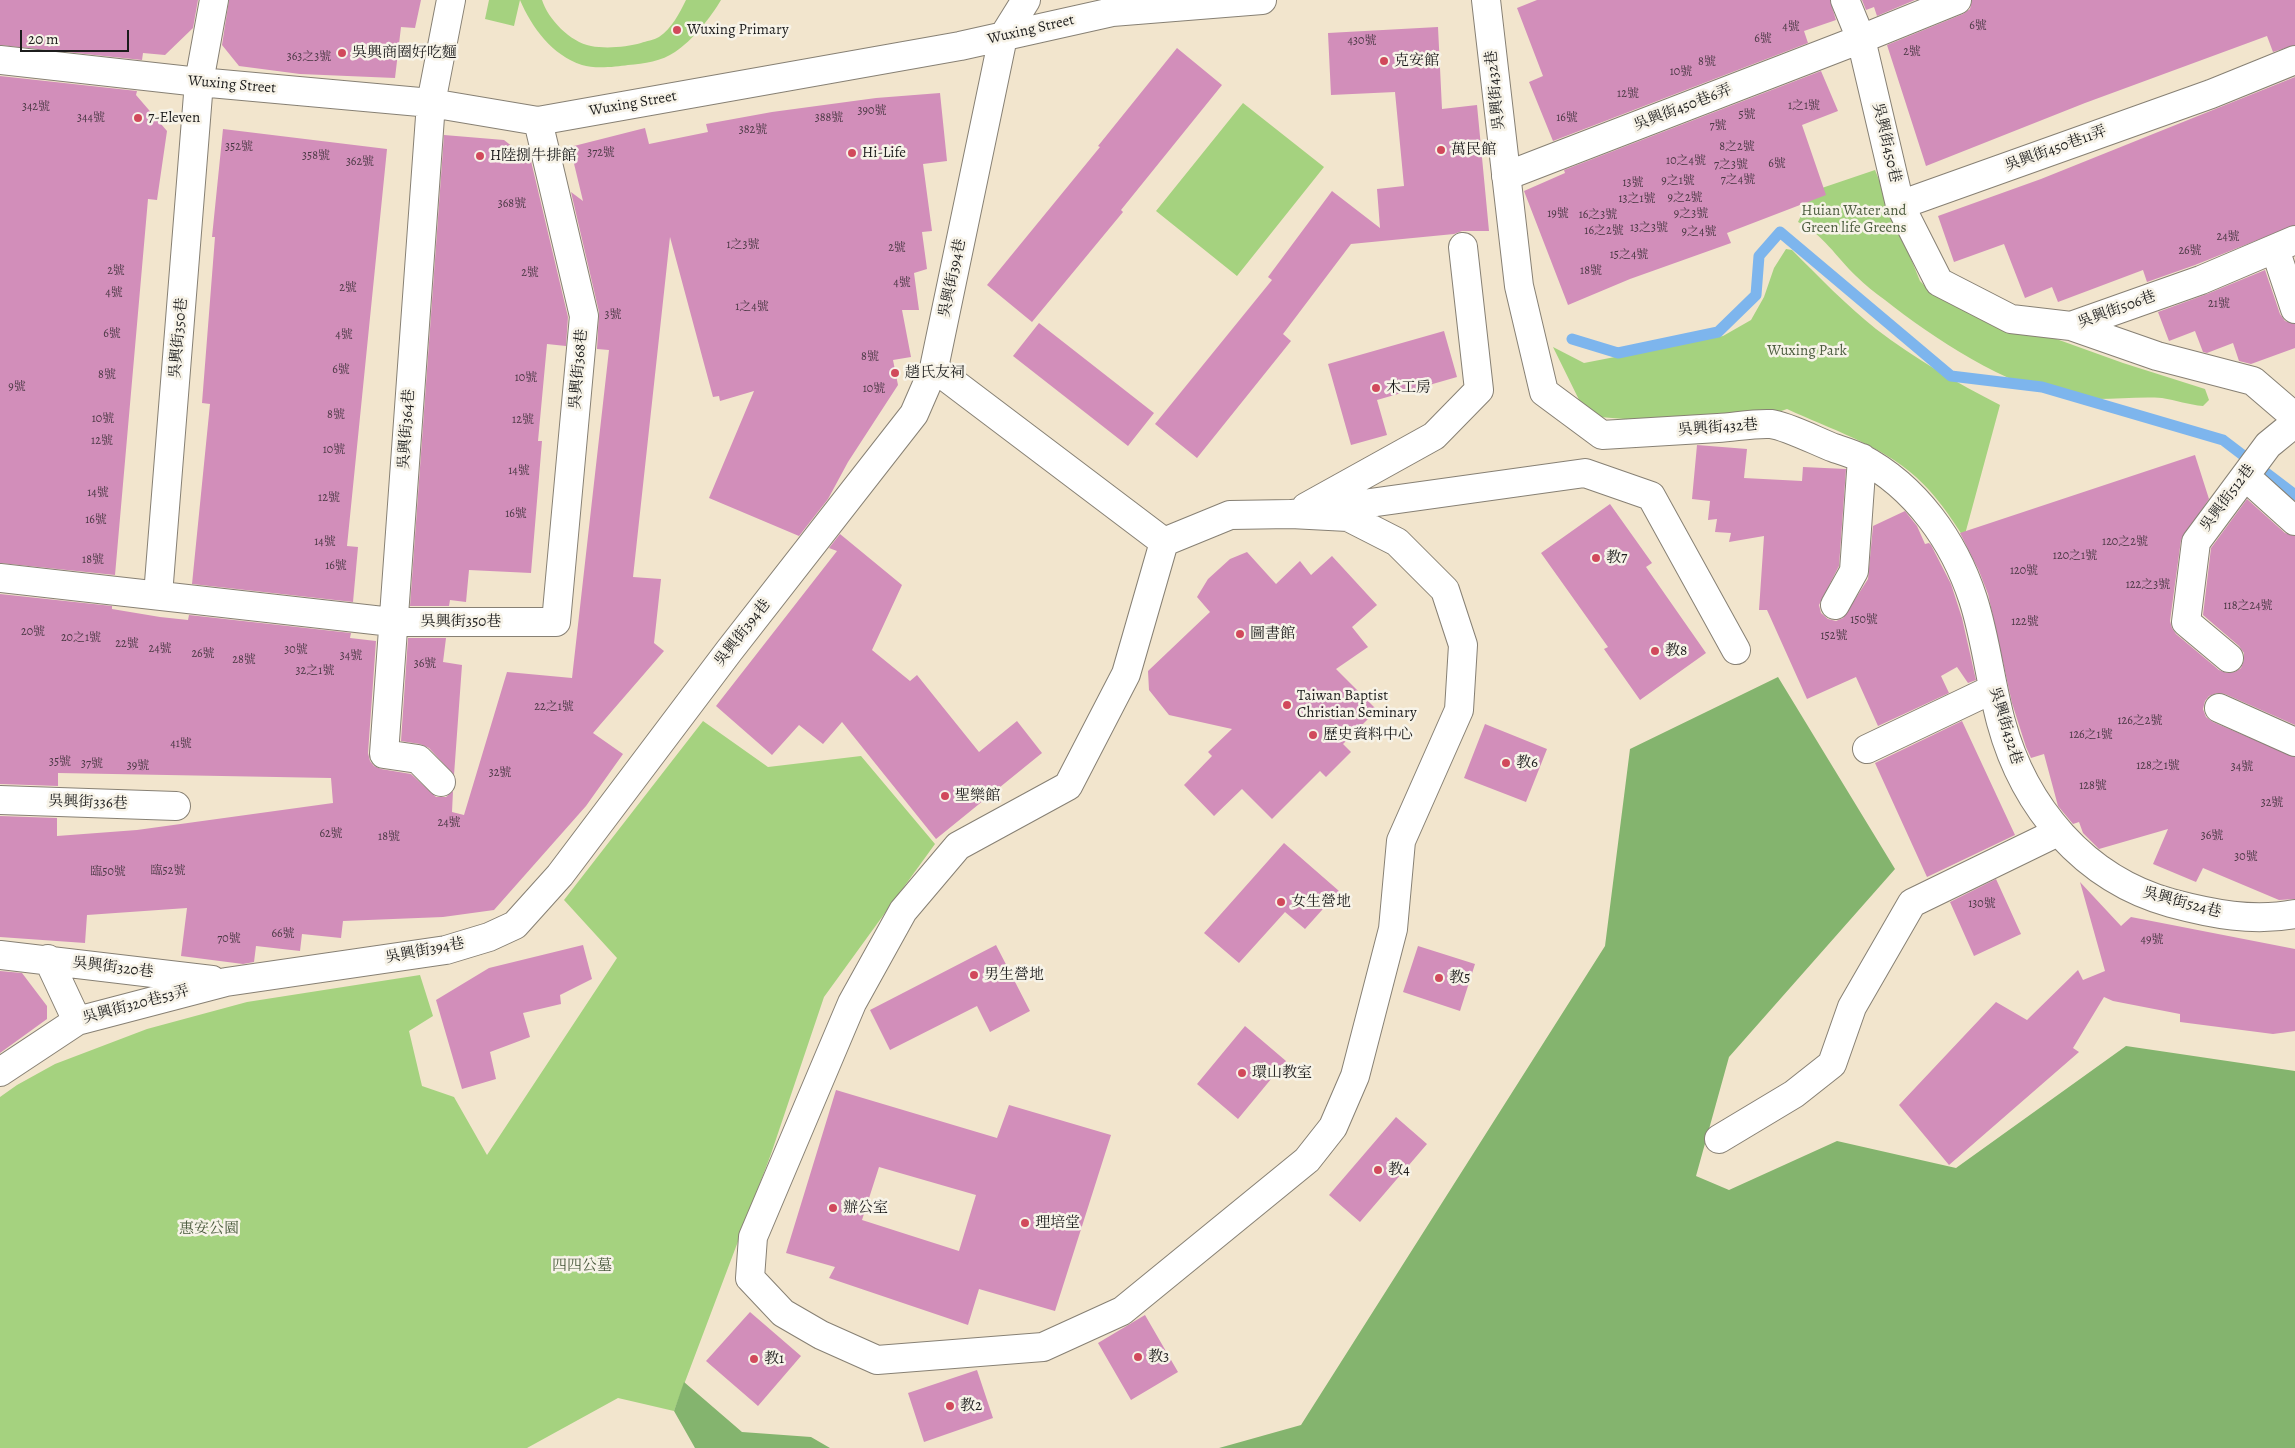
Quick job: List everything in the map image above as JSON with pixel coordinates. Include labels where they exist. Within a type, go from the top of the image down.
[{"type":"street","name":"吳興街350巷","points":[[158,595],[199,82],[214,0]]},
{"type":"street","name":"吳興街364巷","points":[[441,782],[418,760],[384,754],[392,622],[432,104],[451,0]]},
{"type":"street","name":"吳興街394巷","points":[[226,982],[446,950],[489,937],[515,925],[560,875],[729,651],[914,414],[934,368],[1004,37],[1026,0]]},
{"type":"street","name":"Wuxing Street","points":[[0,60],[199,82],[432,104],[538,121],[960,46],[1112,12],[1262,0]]},
{"type":"street","name":"吳興街432巷","points":[[1486,0],[1519,286],[1544,392],[1602,435],[1772,424],[1862,458],[1900,485],[1936,523],[1957,560],[1973,600],[2001,723],[2022,777],[2035,803],[2058,832]]},
{"type":"street","name":"吳興街450巷","points":[[1845,0],[1861,39],[1900,205],[1939,282]]},
{"type":"street","name":"吳興街450巷6弄","points":[[1506,176],[1957,0]]},
{"type":"street","name":"吳興街450巷11弄","points":[[1900,205],[2211,94],[2295,60]]},
{"type":"street","name":"吳興街368巷","points":[[538,121],[584,316],[556,622]]},
{"type":"street","points":[[2285,244],[2295,309]]},
{"type":"street","name":"吳興街506巷","points":[[1939,282],[2011,319],[2071,326],[2201,280],[2285,244]]},
{"type":"street","points":[[1291,514],[1434,436],[1479,390],[1463,247]]},
{"type":"street","points":[[2071,326],[2157,356],[2253,381],[2295,417]]},
{"type":"street","points":[[934,368],[1164,542]]},
{"type":"street","name":"吳興街512巷","points":[[2229,658],[2186,622],[2196,542],[2268,445],[2295,423]]},
{"type":"street","points":[[1835,605],[1854,571],[1862,458]]},
{"type":"street","points":[[1291,514],[1585,473],[1651,496],[1736,650]]},
{"type":"street","points":[[2245,476],[2295,521]]},
{"type":"street","points":[[1291,514],[1348,517],[1396,542],[1445,590],[1464,645],[1460,710],[1401,841],[1393,929],[1355,1076],[1333,1126],[1307,1160],[1122,1312],[1044,1346],[877,1360],[821,1335],[783,1314],[750,1278],[753,1237],[852,1002],[903,912],[958,846],[1068,786],[1126,674],[1164,542],[1230,515],[1291,514]]},
{"type":"street","name":"吳興街350巷","points":[[0,578],[392,622],[556,622]]},
{"type":"street","points":[[1867,749],[1993,689]]},
{"type":"street","points":[[2219,708],[2295,742]]},
{"type":"street","name":"吳興街336巷","points":[[0,800],[176,806]]},
{"type":"street","points":[[1719,1139],[1794,1094],[1832,1064],[1852,1007],[1912,903],[2058,832]]},
{"type":"street","name":"吳興街524巷","points":[[2058,832],[2091,864],[2118,882],[2151,898],[2192,909],[2240,918],[2274,918],[2295,914]]},
{"type":"street","name":"吳興街320巷","points":[[0,955],[226,982]]},
{"type":"street","points":[[48,960],[77,1021]]},
{"type":"street","name":"吳興街320巷53弄","points":[[0,1072],[77,1021],[226,982]]},
{"type":"green space","points":[[489,0],[520,0],[514,26],[485,19]]},
{"type":"green space","points":[[520,0],[542,0],[549,15],[561,29],[575,40],[591,46],[610,47],[635,44],[659,37],[671,25],[686,0],[721,0],[707,21],[681,47],[670,55],[646,63],[598,67],[582,65],[561,55],[537,30]]},
{"type":"green space","points":[[1243,103],[1324,167],[1237,276],[1156,211]]},
{"type":"green space","name":"Huian Water and Green life Greens","points":[[1875,170],[1920,281],[1934,295],[2123,363],[2205,389],[2209,400],[2203,406],[2162,398],[2080,398],[2045,392],[1996,372],[1925,330],[1866,286],[1822,239],[1798,222],[1813,191]]},
{"type":"green space","name":"Wuxing Park","points":[[1786,249],[1792,250],[1833,291],[1890,340],[1936,370],[2000,405],[1964,538],[1936,498],[1916,477],[1902,466],[1855,438],[1787,409],[1758,419],[1700,425],[1587,416],[1553,347],[1584,363],[1723,336],[1751,320],[1764,297],[1774,268]]},
{"type":"green space","points":[[1778,677],[1895,869],[1729,1057],[1696,1176],[1729,1190],[1837,1141],[1956,1168],[2126,1046],[2295,1071],[2295,1448],[1219,1448],[1301,1425],[1605,946],[1630,749]]},
{"type":"green space","points":[[703,721],[768,767],[861,756],[935,844],[824,997],[771,1154],[674,1411],[618,1398],[527,1448],[0,1448],[0,1097],[17,1085],[55,1064],[147,1029],[247,1002],[420,975],[433,1016],[409,1031],[422,1086],[454,1097],[487,1155],[617,958],[564,900]]},
{"type":"green space","points":[[684,1382],[742,1432],[811,1437],[830,1448],[695,1448],[674,1411]]},
{"type":"building","points":[[0,0],[198,0],[193,28],[165,55],[143,53],[142,60],[0,45]]},
{"type":"building","points":[[229,0],[421,0],[415,28],[401,27],[395,78],[300,74],[239,66],[222,45]]},
{"type":"building","points":[[1537,0],[1830,0],[1836,20],[1804,31],[1808,43],[1553,141],[1529,82],[1543,76],[1517,8]]},
{"type":"building","points":[[1862,0],[1915,0],[1877,16],[1874,7],[1866,10]]},
{"type":"building","points":[[1972,0],[2295,0],[2295,45],[2273,52],[2267,36],[2085,103],[1926,166],[1887,45],[1963,14],[1970,9]]},
{"type":"building","points":[[1438,27],[1442,109],[1477,105],[1489,231],[1462,231],[1454,234],[1351,244],[1283,334],[1291,341],[1197,458],[1155,424],[1272,280],[1268,277],[1332,191],[1380,228],[1377,189],[1404,186],[1395,92],[1331,95],[1328,33]]},
{"type":"building","points":[[1177,48],[1222,85],[1121,210],[1123,212],[1032,322],[987,285],[1100,147],[1098,146]]},
{"type":"building","points":[[1821,71],[1838,111],[1802,125],[1826,195],[1727,233],[1731,243],[1630,279],[1568,305],[1524,191],[1565,173],[1564,170]]},
{"type":"building","points":[[0,76],[137,91],[136,95],[167,131],[157,200],[148,199],[115,575],[0,563]]},
{"type":"building","points":[[2295,77],[2295,225],[2147,282],[2143,270],[2058,302],[2052,287],[2025,298],[2004,244],[1954,262],[1938,216],[2041,179]]},
{"type":"building","points":[[940,93],[947,161],[923,164],[932,231],[922,232],[927,269],[914,273],[919,310],[902,310],[911,357],[893,360],[898,385],[848,462],[828,499],[799,536],[709,498],[754,391],[720,401],[719,396],[713,397],[670,237],[633,577],[661,579],[654,643],[664,651],[593,733],[623,754],[586,806],[494,910],[443,917],[343,921],[341,938],[302,934],[300,951],[256,946],[254,962],[243,964],[181,956],[187,908],[87,915],[85,943],[0,937],[0,816],[57,818],[57,836],[137,830],[333,803],[331,778],[58,773],[58,786],[0,784],[0,594],[112,606],[112,609],[160,617],[188,620],[189,615],[351,633],[350,638],[376,641],[368,753],[370,761],[374,766],[381,769],[411,774],[436,797],[446,797],[453,791],[452,812],[464,815],[507,672],[572,678],[609,350],[597,349],[599,312],[571,192],[583,201],[570,147],[645,128],[649,144],[708,132],[706,124],[772,112],[876,98]]},
{"type":"building","points":[[223,129],[387,149],[347,546],[358,547],[353,602],[192,584],[210,404],[202,403],[215,237],[212,237]]},
{"type":"building","points":[[444,135],[504,140],[531,161],[568,317],[566,346],[547,344],[538,441],[542,441],[531,573],[469,570],[466,602],[450,600],[449,606],[410,606]]},
{"type":"building","points":[[2265,270],[2280,314],[2285,321],[2295,324],[2295,348],[2251,364],[2239,361],[2233,343],[2207,353],[2203,352],[2195,331],[2169,341],[2158,312]]},
{"type":"building","points":[[1039,323],[1154,413],[1128,446],[1013,356]]},
{"type":"building","name":"木工房","points":[[1444,331],[1457,377],[1377,400],[1387,435],[1351,445],[1328,364]]},
{"type":"building","points":[[1697,445],[1747,449],[1744,478],[1802,481],[1803,467],[1846,469],[1839,566],[1819,605],[1821,613],[1828,619],[1836,621],[1843,618],[1868,579],[1873,526],[1905,511],[1917,526],[1925,544],[1929,543],[1931,545],[1951,584],[1962,618],[1976,680],[1968,683],[1957,667],[1941,676],[1949,693],[1878,726],[1856,677],[1807,699],[1767,610],[1759,610],[1764,536],[1729,542],[1731,533],[1715,532],[1717,519],[1708,520],[1710,501],[1692,499]]},
{"type":"building","points":[[2195,455],[2209,499],[2181,540],[2170,621],[2176,634],[2219,670],[2227,673],[2235,672],[2241,668],[2244,653],[2239,646],[2203,615],[2211,548],[2247,499],[2285,533],[2295,536],[2295,725],[2225,694],[2217,693],[2209,696],[2205,701],[2203,709],[2206,717],[2213,722],[2295,757],[2295,899],[2279,900],[2203,868],[2196,882],[2153,864],[2168,829],[2099,849],[2083,833],[2079,822],[2073,824],[2058,806],[2044,754],[2031,758],[2026,747],[2012,703],[1988,594],[1960,533]]},
{"type":"building","points":[[1610,504],[1652,563],[1646,567],[1706,653],[1640,700],[1604,649],[1608,647],[1541,553]]},
{"type":"building","points":[[840,534],[902,585],[872,650],[910,681],[917,675],[979,752],[1017,721],[1042,753],[936,839],[842,722],[823,744],[799,725],[772,755],[716,706],[837,551],[829,548]]},
{"type":"building","points":[[1247,552],[1276,584],[1300,561],[1311,575],[1332,556],[1377,605],[1352,627],[1368,647],[1336,669],[1377,710],[1343,744],[1351,752],[1326,777],[1320,771],[1272,819],[1242,789],[1214,816],[1184,785],[1212,756],[1208,752],[1232,729],[1169,715],[1149,690],[1148,671],[1210,612],[1197,597],[1208,579],[1230,559]]},
{"type":"building","points":[[408,638],[446,638],[443,662],[462,665],[454,775],[429,748],[420,744],[401,741]]},
{"type":"building","points":[[1962,721],[2015,835],[1927,877],[1875,763]]},
{"type":"building","name":"教6","points":[[1485,724],[1547,749],[1526,802],[1464,778]]},
{"type":"building","name":"女生營地","points":[[1284,843],[1339,891],[1305,929],[1285,912],[1239,963],[1204,933]]},
{"type":"building","points":[[1996,879],[2021,934],[1974,956],[1950,902]]},
{"type":"building","points":[[2080,882],[2121,926],[2131,917],[2295,949],[2295,1031],[2273,1034],[2180,1022],[2180,1014],[2113,1001],[2104,997],[2073,1048],[2079,1052],[1949,1165],[1899,1105],[1996,1002],[2027,1020],[2078,970],[2083,980],[2105,971]]},
{"type":"building","points":[[583,945],[592,979],[560,995],[561,1004],[523,1013],[530,1037],[490,1052],[496,1079],[462,1089],[436,1000],[489,968]]},
{"type":"building","name":"男生營地","points":[[996,945],[1030,1011],[990,1032],[977,1006],[890,1050],[870,1010]]},
{"type":"building","name":"教5","points":[[1418,946],[1475,964],[1460,1011],[1403,992]]},
{"type":"building","points":[[0,971],[22,973],[47,1006],[47,1019],[0,1053]]},
{"type":"building","name":"環山教室","points":[[1245,1026],[1286,1061],[1238,1119],[1197,1084]]},
{"type":"building","points":[[836,1090],[997,1138],[1009,1105],[1111,1135],[1055,1311],[979,1289],[968,1325],[829,1278],[835,1267],[786,1253]],"holes":[[[879,1167],[976,1195],[959,1251],[862,1220]]]},
{"type":"building","name":"教4","points":[[1396,1117],[1427,1144],[1360,1222],[1329,1195]]},
{"type":"building","name":"教1","points":[[750,1312],[801,1356],[758,1406],[706,1361]]},
{"type":"building","name":"教3","points":[[1145,1315],[1178,1372],[1131,1400],[1098,1343]]},
{"type":"building","name":"教2","points":[[977,1370],[993,1418],[924,1442],[908,1393]]},
{"type":"waterway","points":[[1572,339],[1618,353],[1718,332],[1756,295],[1759,256],[1780,232],[1951,376],[2042,387],[2223,440],[2295,495]]},
{"type":"place","name":"Wuxing Primary","points":[[677,30]]},
{"type":"place","name":"吳興商圈好吃麵","points":[[342,53]]},
{"type":"place","name":"克安館","points":[[1384,61]]},
{"type":"place","name":"7-Eleven","points":[[138,118]]},
{"type":"place","name":"萬民館","points":[[1441,150]]},
{"type":"place","name":"Hi-Life","points":[[852,153]]},
{"type":"place","name":"H陸捌牛排館","points":[[480,156]]},
{"type":"place","name":"趙氏友祠","points":[[895,373]]},
{"type":"place","name":"木工房","points":[[1376,388]]},
{"type":"place","name":"教7","points":[[1596,558]]},
{"type":"place","name":"圖書館","points":[[1240,634]]},
{"type":"place","name":"教8","points":[[1655,651]]},
{"type":"place","name":"Taiwan Baptist Christian Seminary","points":[[1287,705]]},
{"type":"place","name":"歷史資料中心","points":[[1313,735]]},
{"type":"place","name":"教6","points":[[1506,763]]},
{"type":"place","name":"聖樂館","points":[[945,796]]},
{"type":"place","name":"女生營地","points":[[1281,902]]},
{"type":"place","name":"男生營地","points":[[974,975]]},
{"type":"place","name":"教5","points":[[1439,978]]},
{"type":"place","name":"環山教室","points":[[1242,1073]]},
{"type":"place","name":"教4","points":[[1378,1170]]},
{"type":"place","name":"辦公室","points":[[833,1208]]},
{"type":"place","name":"理培堂","points":[[1025,1223]]},
{"type":"place","name":"教3","points":[[1138,1357]]},
{"type":"place","name":"教1","points":[[754,1359]]},
{"type":"place","name":"教2","points":[[950,1406]]},
{"type":"park label","name":"惠安公園","points":[[209,1229]]},
{"type":"park label","name":"四四公墓","points":[[582,1266]]}]
